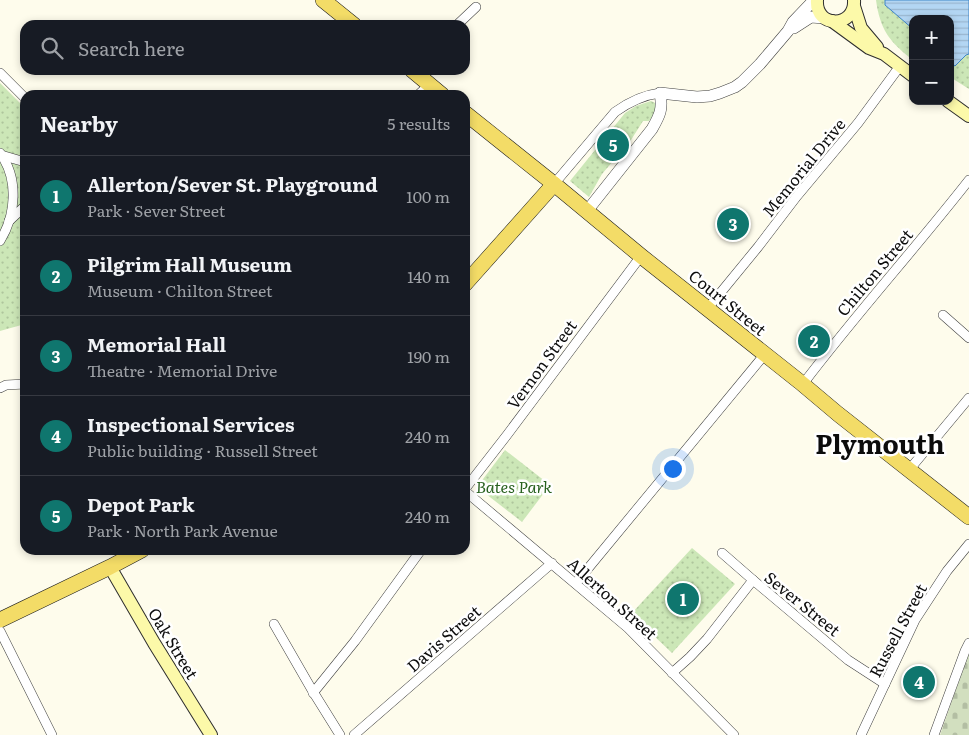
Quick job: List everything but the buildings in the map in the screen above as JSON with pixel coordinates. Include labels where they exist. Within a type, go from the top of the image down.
[{"type":"main road","points":[[323,0],[348,20]]},
{"type":"main road","points":[[816,0],[818,10],[828,20],[869,48],[884,54]]},
{"type":"main road","points":[[828,20],[842,21],[850,15],[855,3]]},
{"type":"main road","points":[[855,3],[861,28],[867,36],[884,54],[909,73]]},
{"type":"main road","points":[[418,75],[436,90]]},
{"type":"main road","points":[[954,105],[969,116]]},
{"type":"main road","name":"Court Street","points":[[470,117],[838,414],[969,517]]},
{"type":"main road","points":[[470,278],[554,184]]},
{"type":"main road","points":[[0,620],[133,555]]},
{"type":"main road","name":"Oak Street","points":[[110,567],[154,643],[212,735]]},
{"type":"street","points":[[554,184],[615,112],[636,99],[660,93],[698,97],[710,96],[735,87],[760,64],[788,31],[793,22],[816,0]]},
{"type":"street","points":[[462,20],[476,7]]},
{"type":"street","points":[[788,31],[811,17],[828,20]]},
{"type":"street","name":"Memorial Drive","points":[[708,308],[858,123],[900,66]]},
{"type":"street","points":[[0,74],[20,93]]},
{"type":"street","points":[[424,90],[429,85]]},
{"type":"street","points":[[587,211],[652,128],[659,116],[662,104],[660,93]]},
{"type":"street","points":[[1,154],[20,160]]},
{"type":"street","points":[[0,241],[7,230],[13,205],[11,173],[1,154]]},
{"type":"street","name":"Chilton Street","points":[[803,384],[837,339],[969,180]]},
{"type":"street","points":[[9,221],[20,211]]},
{"type":"street","name":"Vernon Street","points":[[470,483],[641,256]]},
{"type":"street","points":[[943,315],[969,338]]},
{"type":"street","points":[[576,583],[765,354]]},
{"type":"street","points":[[0,388],[6,385],[20,384]]},
{"type":"street","points":[[908,470],[969,398]]},
{"type":"street","name":"Allerton Street","points":[[470,494],[628,628],[734,735]]},
{"type":"street","name":"Russell Street","points":[[861,735],[915,620],[947,571],[969,544]]},
{"type":"street","points":[[722,553],[752,580]]},
{"type":"street","points":[[313,693],[355,641],[417,555]]},
{"type":"street","name":"Davis Street","points":[[354,735],[552,564]]},
{"type":"street","name":"Sever Street","points":[[672,672],[707,639],[752,580],[848,660],[885,684]]},
{"type":"street","points":[[274,624],[313,693],[340,735]]},
{"type":"street","points":[[0,631],[52,735]]},
{"type":"street","points":[[934,735],[969,643]]},
{"type":"green space","points":[[876,0],[900,0],[910,15],[909,57],[887,34]]},
{"type":"green space","points":[[954,34],[969,36],[969,89],[954,80]]},
{"type":"green space","points":[[0,83],[20,103],[20,325],[0,331]]},
{"type":"green space","points":[[651,101],[657,107],[655,113],[649,121],[643,121],[631,140],[602,174],[589,197],[570,181],[625,113],[636,106]]},
{"type":"green space","name":"Bates Park","points":[[505,450],[550,485],[522,522],[477,487]]},
{"type":"green space","points":[[692,548],[735,584],[672,653],[631,614]]},
{"type":"green space","points":[[969,652],[969,735],[940,735]]},
{"type":"water","points":[[885,0],[969,0],[969,54],[954,65],[954,15],[909,15],[909,26],[885,5]]},
{"type":"place","name":"Depot Park","points":[[613,145]]},
{"type":"place","name":"Memorial Hall","points":[[733,224]]},
{"type":"place","name":"Pilgrim Hall Museum","points":[[814,341]]},
{"type":"place","name":"Allerton/Sever St. Playground","points":[[683,599]]},
{"type":"place","name":"Inspectional Services","points":[[919,682]]},
{"type":"district","name":"Plymouth","points":[[880,442]]}]
